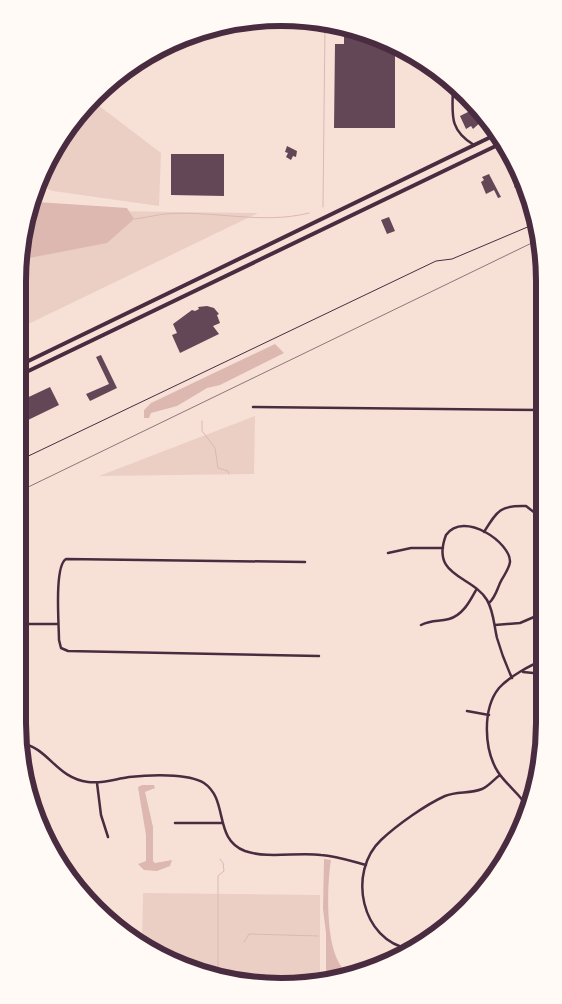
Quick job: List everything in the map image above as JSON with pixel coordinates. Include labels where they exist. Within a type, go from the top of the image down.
[{"type":"highway","points":[[26,362],[491,137]]},
{"type":"highway","points":[[26,372],[497,145]]},
{"type":"street","points":[[453,93],[453,124],[464,139],[474,145]]},
{"type":"street","points":[[253,407],[536,410]]},
{"type":"street","points":[[484,532],[497,512],[507,506],[526,506],[535,513]]},
{"type":"street","points":[[489,603],[494,598],[508,569],[509,555],[506,549],[484,532],[470,525],[459,525],[446,535],[443,548],[446,567],[476,590],[489,603],[500,651],[512,678]]},
{"type":"street","points":[[388,554],[411,548],[443,548]]},
{"type":"street","points":[[304,562],[66,559],[60,565],[58,624],[61,648],[68,651],[319,656]]},
{"type":"street","points":[[422,625],[433,620],[449,619],[458,616],[476,590]]},
{"type":"street","points":[[495,626],[520,623],[534,617]]},
{"type":"street","points":[[26,624],[58,624]]},
{"type":"street","points":[[524,672],[526,668],[536,663]]},
{"type":"street","points":[[523,802],[500,775],[488,750],[489,715],[498,690],[512,678],[524,672],[536,672]]},
{"type":"street","points":[[467,711],[489,715]]},
{"type":"street","points":[[27,745],[41,752],[62,772],[77,780],[97,782],[133,777],[187,777],[203,782],[218,801],[221,823],[230,839],[246,851],[325,855],[366,865]]},
{"type":"street","points":[[402,947],[391,944],[379,935],[372,926],[364,904],[363,884],[366,865],[376,845],[386,835],[434,802],[458,792],[484,788],[500,775]]},
{"type":"street","points":[[97,782],[101,815],[108,837]]},
{"type":"street","points":[[175,823],[221,823]]},
{"type":"path","points":[[26,457],[436,261],[452,259],[530,226]]},
{"type":"shaded area","points":[[97,105],[161,153],[159,206],[53,191],[44,188],[60,154],[69,139]]},
{"type":"shaded area","points":[[39,202],[127,208],[134,219],[107,243],[27,258],[31,231]]},
{"type":"shaded area","points":[[37,210],[258,213],[26,325],[28,248]]},
{"type":"shaded area","points":[[275,344],[284,353],[220,385],[207,388],[177,406],[151,413],[149,418],[144,418],[144,410],[151,403]]},
{"type":"shaded area","points":[[255,416],[254,474],[99,476]]},
{"type":"shaded area","points":[[154,785],[155,788],[145,792],[153,827],[153,861],[155,863],[172,860],[170,866],[157,871],[144,870],[138,864],[146,861],[146,835],[138,787]]},
{"type":"shaded area","points":[[324,859],[331,860],[328,904],[331,940],[336,955],[345,969],[326,974],[326,933],[323,909]]},
{"type":"shaded area","points":[[143,893],[320,895],[320,975],[281,978],[231,973],[184,958],[142,937]]},
{"type":"building","points":[[347,35],[363,40],[395,54],[395,128],[334,128],[335,44],[344,44],[344,37],[347,37]]},
{"type":"building","points":[[471,111],[480,123],[473,129],[471,126],[466,129],[460,116]]},
{"type":"building","points":[[287,146],[297,151],[296,157],[293,156],[291,160],[286,157],[288,153],[285,152]]},
{"type":"building","points":[[171,154],[224,154],[224,196],[171,195]]},
{"type":"building","points":[[509,168],[516,184],[513,182]]},
{"type":"building","points":[[489,174],[501,197],[498,198],[494,190],[486,194],[481,182],[484,180],[482,177]]},
{"type":"building","points":[[389,217],[395,231],[387,234],[381,220]]},
{"type":"building","points":[[207,306],[214,308],[219,314],[217,315],[220,323],[213,326],[219,334],[180,353],[172,335],[177,333],[173,324],[192,310],[195,311],[199,309],[198,307]]},
{"type":"building","points":[[101,355],[117,388],[90,401],[86,394],[109,384],[96,357]]},
{"type":"building","points":[[50,387],[59,405],[26,421],[26,398]]},
{"type":"waterway","points":[[323,207],[325,30]]},
{"type":"waterway","points":[[134,219],[183,213],[256,218],[274,218],[309,213]]},
{"type":"waterway","points":[[202,421],[202,431],[215,448],[218,468],[228,471],[229,474]]},
{"type":"waterway","points":[[218,970],[218,876],[224,871],[223,863],[220,859]]},
{"type":"waterway","points":[[244,942],[249,934],[318,936]]},
{"type":"railway","points":[[26,488],[533,242]]}]
